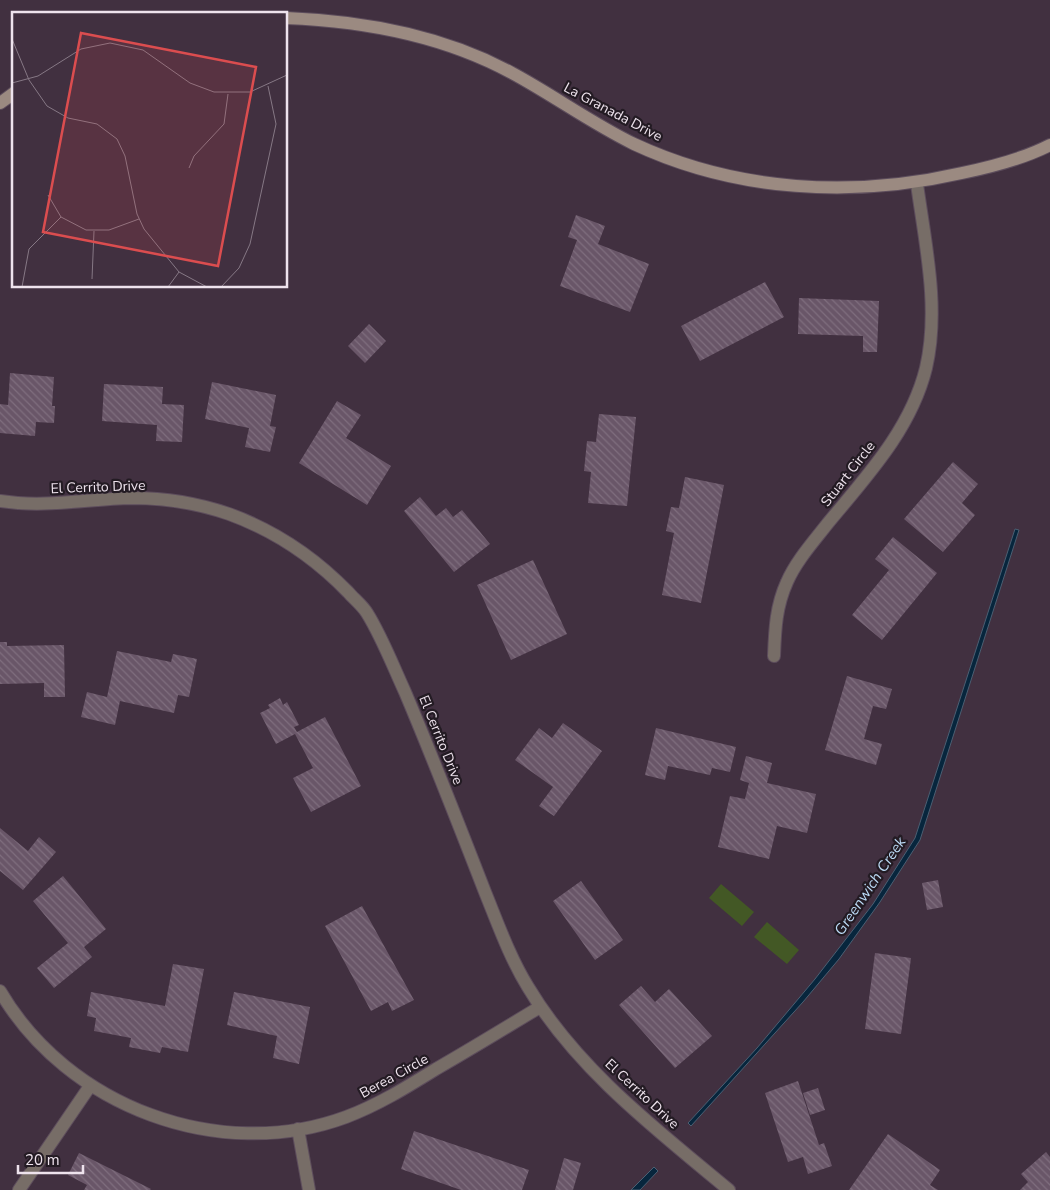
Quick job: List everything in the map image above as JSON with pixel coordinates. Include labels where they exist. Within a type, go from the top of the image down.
[{"type":"street","name":"La Granada Drive","points":[[288,18],[331,20],[378,26],[430,39],[512,73],[591,121],[635,144],[683,163],[732,177],[780,185],[830,189],[917,184],[986,168],[1050,145]]},
{"type":"street","points":[[0,103],[12,94]]},
{"type":"street","name":"Stuart Circle","points":[[774,656],[775,616],[787,581],[808,548],[882,458],[912,404],[926,367],[932,304],[917,184]]},
{"type":"street","name":"El Cerrito Drive","points":[[0,501],[19,504],[57,504],[133,498],[195,505],[229,514],[265,530],[294,546],[326,570],[366,611],[390,660],[425,740],[502,934],[526,984],[540,1007],[586,1061],[632,1107],[729,1190]]},
{"type":"street","name":"Berea Circle","points":[[0,990],[10,1007],[32,1035],[61,1064],[90,1086],[142,1112],[195,1128],[251,1133],[298,1129],[344,1118],[380,1104],[540,1007]]},
{"type":"street","points":[[19,1190],[90,1086]]},
{"type":"street","points":[[298,1129],[309,1190]]},
{"type":"green space","points":[[721,884],[754,912],[742,926],[709,898]]},
{"type":"green space","points":[[767,922],[799,950],[787,964],[754,937]]},
{"type":"water","points":[[1015,529],[1019,530],[920,840],[880,902],[839,959],[803,1002],[691,1126],[688,1123],[757,1048],[815,979],[873,904],[915,838]]},
{"type":"water","points":[[654,1167],[658,1171],[640,1190],[631,1190]]},
{"type":"building","points":[[576,215],[605,226],[598,244],[649,264],[630,312],[560,286],[577,240],[568,237]]},
{"type":"building","points":[[765,282],[784,317],[700,361],[681,326]]},
{"type":"building","points":[[799,298],[879,301],[877,352],[863,352],[863,336],[798,334]]},
{"type":"building","points":[[369,324],[386,341],[365,363],[348,346]]},
{"type":"building","points":[[10,373],[54,377],[52,406],[55,406],[54,423],[36,422],[35,436],[0,433],[0,404],[8,405]]},
{"type":"building","points":[[212,382],[276,395],[270,426],[276,427],[270,452],[245,447],[249,428],[205,419]]},
{"type":"building","points":[[104,384],[163,387],[162,404],[184,405],[182,442],[156,441],[157,425],[102,421]]},
{"type":"building","points":[[337,401],[361,415],[346,438],[391,466],[367,505],[299,463]]},
{"type":"building","points":[[599,414],[636,417],[627,506],[588,503],[591,472],[584,471],[587,441],[596,442]]},
{"type":"building","points":[[953,462],[978,484],[962,503],[975,515],[943,552],[904,519]]},
{"type":"building","points":[[685,477],[724,485],[701,603],[662,595],[674,533],[666,531],[671,507],[679,508]]},
{"type":"building","points":[[420,497],[436,516],[446,508],[453,517],[462,510],[490,544],[454,572],[404,511]]},
{"type":"building","points":[[893,537],[937,573],[882,640],[852,615],[889,570],[875,559]]},
{"type":"building","points":[[533,560],[567,634],[511,660],[477,585]]},
{"type":"building","points":[[0,642],[7,642],[7,646],[64,645],[65,697],[44,697],[44,683],[0,684]]},
{"type":"building","points":[[117,651],[171,662],[173,654],[197,659],[189,697],[178,695],[174,713],[120,701],[115,725],[81,717],[87,692],[107,697]]},
{"type":"building","points":[[847,676],[892,689],[886,709],[873,706],[864,739],[882,744],[876,765],[825,750]]},
{"type":"building","points":[[280,698],[283,705],[287,702],[299,725],[294,727],[297,732],[325,717],[361,786],[311,812],[293,778],[313,768],[295,734],[276,744],[260,713],[270,708],[268,705]]},
{"type":"building","points":[[563,723],[602,751],[554,816],[539,806],[553,787],[515,760],[539,728],[552,738]]},
{"type":"building","points":[[656,728],[736,747],[730,772],[712,768],[710,775],[668,766],[665,780],[645,775]]},
{"type":"building","points":[[746,756],[772,763],[767,783],[816,794],[807,833],[777,826],[769,859],[718,847],[730,796],[745,799],[749,783],[740,780]]},
{"type":"building","points":[[0,828],[28,851],[39,837],[56,852],[23,890],[0,871]]},
{"type":"building","points":[[63,876],[106,929],[84,947],[92,957],[54,988],[37,968],[68,943],[33,901]]},
{"type":"building","points":[[938,880],[943,907],[927,910],[922,883]]},
{"type":"building","points":[[581,881],[623,940],[595,960],[553,901]]},
{"type":"building","points":[[362,906],[414,1000],[392,1011],[388,1002],[371,1011],[325,926]]},
{"type":"building","points":[[875,953],[911,958],[901,1034],[865,1029]]},
{"type":"building","points":[[173,964],[204,969],[188,1052],[162,1047],[160,1053],[129,1047],[131,1038],[94,1031],[96,1018],[87,1016],[91,992],[165,1006]]},
{"type":"building","points":[[641,986],[655,1002],[669,989],[712,1036],[675,1068],[619,1005]]},
{"type":"building","points":[[234,992],[310,1007],[299,1064],[273,1058],[277,1036],[227,1025]]},
{"type":"building","points":[[798,1081],[819,1145],[824,1143],[832,1166],[808,1174],[803,1157],[788,1162],[765,1093]]},
{"type":"building","points":[[818,1088],[825,1110],[810,1115],[803,1093]]},
{"type":"building","points":[[414,1131],[529,1170],[522,1190],[461,1190],[401,1169]]},
{"type":"building","points":[[888,1134],[940,1170],[930,1185],[938,1190],[849,1190]]},
{"type":"building","points":[[1046,1152],[1050,1157],[1050,1190],[1020,1190],[1028,1182],[1021,1174]]},
{"type":"building","points":[[79,1153],[151,1189],[84,1190],[87,1185],[68,1175]]},
{"type":"building","points":[[564,1158],[581,1163],[573,1190],[555,1190]]},
{"type":"water label","name":"Greenwich Creek","points":[[870,886]]}]
